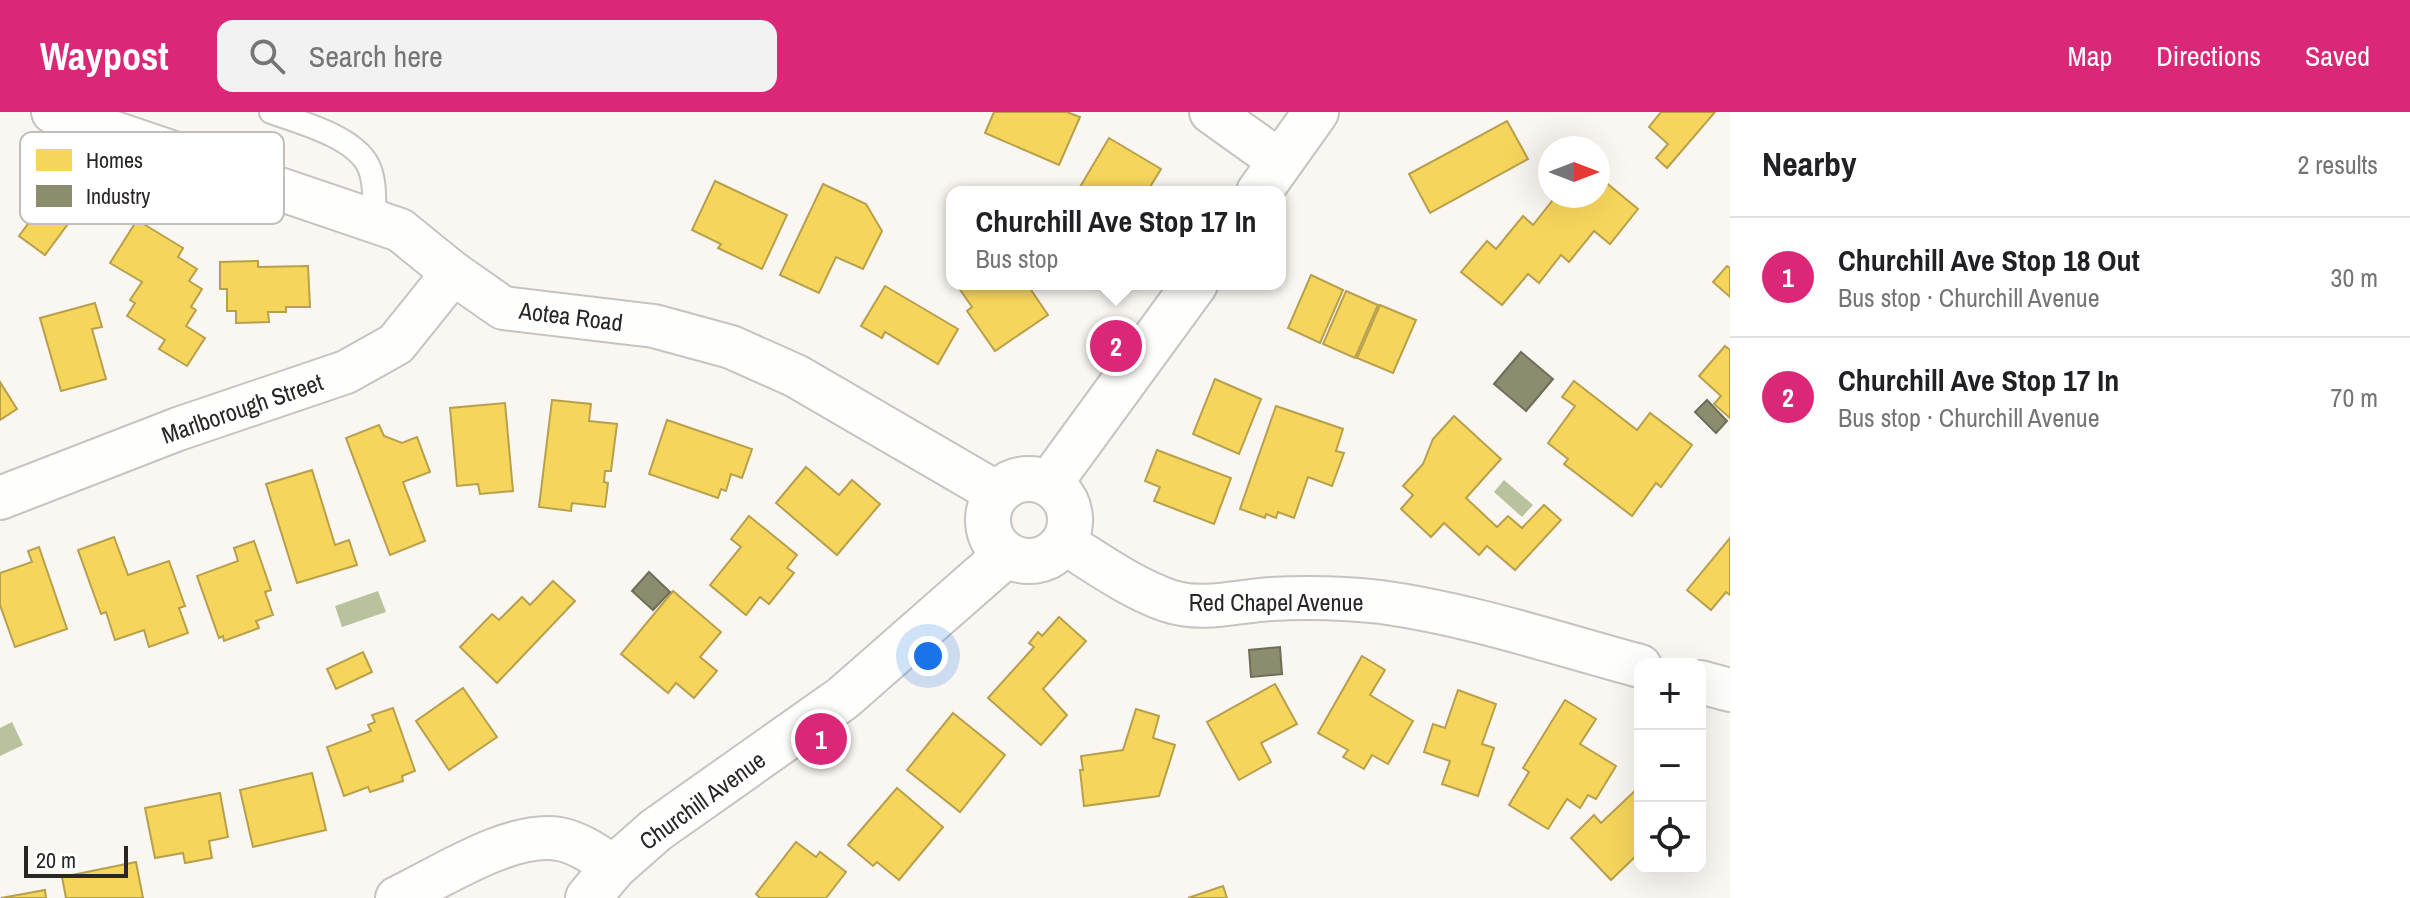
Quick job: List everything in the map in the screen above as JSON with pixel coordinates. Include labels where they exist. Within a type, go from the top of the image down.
[{"type":"street","name":"Aotea Road","points":[[53,112],[110,121],[139,132]]},
{"type":"street","points":[[1211,112],[1270,177],[1316,112]]},
{"type":"street","name":"Aotea Road","points":[[284,187],[400,230],[503,308],[654,326],[731,347],[796,376],[997,493]]},
{"type":"street","name":"Marlborough Street","points":[[0,498],[178,429],[346,372],[396,344],[453,273]]},
{"type":"street","points":[[1049,484],[1191,290]]},
{"type":"street","points":[[1036,480],[1049,484],[1060,494],[1067,505],[1069,531],[1055,552],[1031,561],[1006,555],[990,534],[990,505],[997,493],[1009,484],[1036,480]]},
{"type":"street","name":"Red Chapel Avenue","points":[[1063,542],[1122,579],[1171,602],[1218,607],[1270,599],[1324,598],[1381,602],[1460,618],[1634,664]]},
{"type":"street","name":"Churchill Avenue","points":[[601,882],[656,830],[843,698],[1006,555]]},
{"type":"street","points":[[1706,684],[1730,690]]},
{"type":"street","points":[[397,898],[495,850],[529,840],[558,839],[587,849],[601,882]]},
{"type":"lane","points":[[271,112],[348,144],[368,165],[374,192],[374,221]]},
{"type":"shaded area","points":[[1504,480],[1533,505],[1522,517],[1494,492]]},
{"type":"shaded area","points":[[378,591],[386,612],[342,627],[335,606]]},
{"type":"shaded area","points":[[12,722],[23,745],[0,756],[0,728]]},
{"type":"building: Homes","points":[[994,112],[1067,112],[1080,117],[1059,165],[985,133]]},
{"type":"building: Homes","points":[[1661,112],[1715,112],[1667,168],[1656,158],[1668,144],[1649,127]]},
{"type":"building: Homes","points":[[1507,121],[1528,159],[1430,213],[1409,174]]},
{"type":"building: Homes","points":[[1109,138],[1161,169],[1151,186],[1081,186]]},
{"type":"building: Homes","points":[[715,181],[787,215],[762,269],[718,248],[721,244],[692,230]]},
{"type":"building: Homes","points":[[823,184],[866,204],[882,231],[863,269],[836,257],[819,293],[780,275]]},
{"type":"building: Homes","points":[[1610,186],[1638,209],[1610,244],[1594,231],[1569,262],[1561,255],[1539,283],[1528,274],[1502,305],[1461,272],[1487,241],[1496,249],[1523,216],[1533,225],[1546,208],[1610,208]]},
{"type":"building: Homes","points":[[28,224],[68,224],[45,255],[19,236]]},
{"type":"building: Homes","points":[[134,224],[144,224],[183,248],[178,257],[197,269],[189,281],[202,289],[191,307],[196,310],[186,326],[205,338],[187,366],[159,349],[165,340],[127,316],[135,303],[130,300],[142,282],[110,263]]},
{"type":"building: Homes","points":[[258,261],[258,267],[308,266],[310,307],[286,307],[286,312],[268,312],[269,322],[236,323],[236,311],[227,311],[227,289],[220,289],[220,262]]},
{"type":"building: Homes","points":[[1727,266],[1730,268],[1730,297],[1713,282]]},
{"type":"building: Homes","points":[[1311,275],[1343,290],[1320,343],[1288,328]]},
{"type":"building: Homes","points":[[885,286],[958,329],[938,364],[885,332],[882,338],[861,326]]},
{"type":"building: Homes","points":[[960,290],[1031,290],[1048,315],[995,351],[967,311],[972,307]]},
{"type":"building: Homes","points":[[1346,291],[1378,305],[1355,358],[1323,344]]},
{"type":"building: Homes","points":[[95,303],[102,327],[92,329],[106,379],[61,391],[40,318]]},
{"type":"building: Homes","points":[[1380,305],[1416,320],[1393,373],[1357,358]]},
{"type":"building: Homes","points":[[1725,346],[1730,350],[1730,418],[1714,404],[1721,396],[1699,376]]},
{"type":"building: Homes","points":[[1215,379],[1261,399],[1239,454],[1193,434]]},
{"type":"building: Homes","points":[[1574,381],[1637,430],[1650,413],[1692,445],[1661,487],[1656,483],[1632,516],[1564,464],[1568,459],[1548,443],[1575,406],[1562,397]]},
{"type":"building: Homes","points":[[0,382],[17,409],[0,420]]},
{"type":"building: Homes","points":[[552,400],[591,404],[589,421],[617,424],[611,471],[605,471],[604,482],[608,483],[605,507],[572,503],[571,511],[539,507]]},
{"type":"building: Homes","points":[[505,403],[513,491],[480,494],[478,484],[457,486],[450,408]]},
{"type":"building: Homes","points":[[1276,406],[1343,429],[1336,451],[1344,453],[1332,486],[1308,477],[1294,518],[1278,512],[1276,518],[1266,514],[1265,518],[1240,509]]},
{"type":"building: Homes","points":[[1454,416],[1501,459],[1466,498],[1497,527],[1508,516],[1522,528],[1544,505],[1561,520],[1515,570],[1487,546],[1479,555],[1444,523],[1431,537],[1401,509],[1413,495],[1403,486],[1423,464],[1433,439]]},
{"type":"building: Homes","points":[[667,420],[752,449],[742,478],[731,474],[726,491],[721,489],[718,498],[649,474]]},
{"type":"building: Homes","points":[[379,425],[384,436],[402,443],[417,437],[430,472],[403,482],[425,541],[390,555],[346,438]]},
{"type":"building: Homes","points":[[1157,450],[1231,478],[1214,524],[1154,501],[1160,487],[1145,481]]},
{"type":"building: Homes","points":[[806,467],[839,495],[852,480],[880,504],[837,555],[776,503]]},
{"type":"building: Homes","points":[[312,470],[335,545],[349,540],[357,565],[297,583],[266,484]]},
{"type":"building: Homes","points":[[749,516],[797,555],[787,568],[794,573],[769,604],[760,597],[746,615],[710,585],[741,547],[731,539]]},
{"type":"building: Homes","points":[[114,537],[128,575],[169,561],[185,606],[179,608],[188,633],[149,647],[144,630],[115,640],[106,612],[101,614],[78,550]]},
{"type":"building: Homes","points":[[1730,538],[1730,595],[1726,592],[1711,610],[1687,590]]},
{"type":"building: Homes","points":[[254,541],[271,590],[265,592],[273,615],[256,621],[259,628],[224,641],[223,636],[219,638],[197,576],[238,561],[234,548]]},
{"type":"building: Homes","points":[[39,547],[67,629],[15,647],[0,605],[0,573],[32,562],[28,551]]},
{"type":"building: Homes","points":[[553,581],[575,601],[497,683],[460,647],[492,614],[499,620],[522,597],[530,605]]},
{"type":"building: Homes","points":[[673,591],[721,632],[700,657],[717,671],[694,698],[676,683],[668,693],[621,654]]},
{"type":"building: Homes","points":[[1059,617],[1086,641],[1043,689],[1067,715],[1041,745],[988,698],[1034,647],[1029,643],[1038,632],[1042,636]]},
{"type":"building: Homes","points":[[363,652],[372,672],[336,689],[327,669]]},
{"type":"building: Homes","points":[[1362,656],[1385,670],[1370,695],[1413,721],[1388,764],[1372,755],[1364,769],[1343,757],[1348,750],[1318,733]]},
{"type":"building: Homes","points":[[1275,684],[1297,724],[1261,743],[1271,762],[1239,780],[1207,722]]},
{"type":"building: Homes","points":[[463,688],[497,737],[449,770],[416,721]]},
{"type":"building: Homes","points":[[1458,690],[1496,704],[1482,744],[1494,748],[1478,796],[1442,784],[1450,761],[1424,752],[1433,724],[1445,728]]},
{"type":"building: Homes","points":[[1565,700],[1596,719],[1580,744],[1616,766],[1596,799],[1588,795],[1580,808],[1567,799],[1548,829],[1509,805],[1529,772],[1523,768]]},
{"type":"building: Homes","points":[[393,708],[415,771],[402,776],[403,781],[370,792],[368,787],[344,796],[327,747],[371,731],[368,725],[375,722],[372,715]]},
{"type":"building: Homes","points":[[1136,709],[1159,716],[1153,738],[1175,745],[1159,796],[1084,806],[1081,756],[1123,750]]},
{"type":"building: Homes","points":[[953,713],[1005,755],[960,812],[907,770]]},
{"type":"building: Homes","points":[[312,773],[326,830],[253,847],[240,790]]},
{"type":"building: Homes","points":[[897,788],[943,827],[899,880],[877,862],[873,866],[848,845]]},
{"type":"building: Homes","points":[[1634,792],[1634,858],[1611,880],[1571,838],[1594,815],[1601,823]]},
{"type":"building: Homes","points":[[220,793],[228,837],[209,841],[212,858],[185,863],[183,853],[155,858],[145,808]]},
{"type":"building: Homes","points":[[796,842],[816,857],[820,852],[846,872],[826,898],[760,898],[756,894]]},
{"type":"building: Homes","points":[[136,862],[143,898],[66,898],[62,877]]},
{"type":"building: Homes","points":[[1223,886],[1227,898],[1188,898]]},
{"type":"building: Homes","points":[[45,890],[46,898],[1,898]]},
{"type":"building: Industry","points":[[1521,352],[1553,379],[1526,411],[1494,384]]},
{"type":"building: Industry","points":[[1707,400],[1727,421],[1716,433],[1695,412]]},
{"type":"building: Industry","points":[[649,572],[670,592],[653,610],[632,591]]},
{"type":"building: Industry","points":[[1280,647],[1282,674],[1251,677],[1249,650]]},
{"type":"place","name":"Churchill Ave Stop 17 In","points":[[1116,346]]},
{"type":"place","name":"Churchill Ave Stop 18 Out","points":[[821,739]]}]
